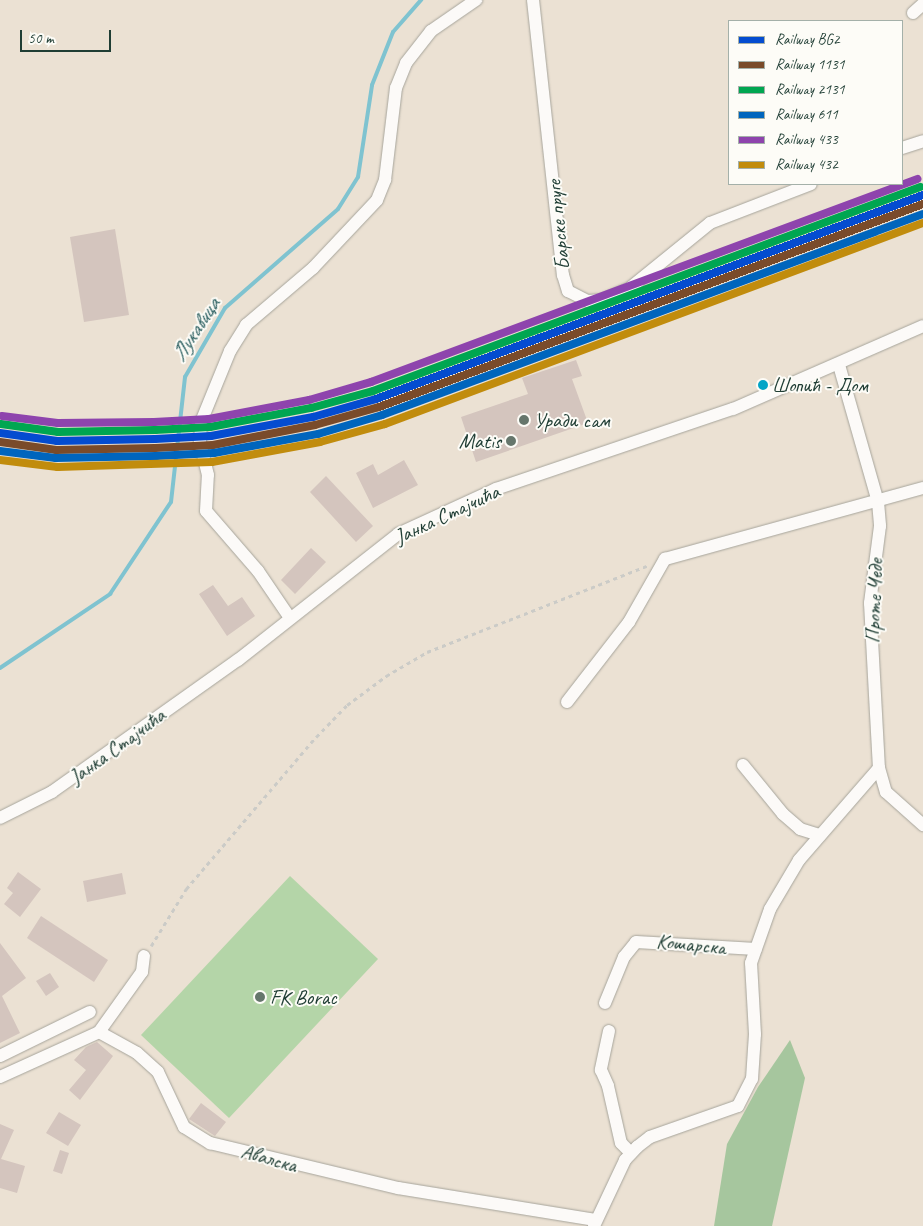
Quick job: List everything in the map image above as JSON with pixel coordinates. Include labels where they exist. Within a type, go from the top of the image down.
[{"type":"street","points":[[290,618],[258,571],[206,511],[208,475],[200,442],[201,422],[230,351],[246,324],[313,268],[377,200],[385,180],[395,94],[406,63],[431,31],[476,0]]},
{"type":"street","name":"Барске пруге","points":[[533,0],[563,275],[568,291],[588,301],[602,300],[630,288],[710,223],[808,185]]},
{"type":"street","points":[[913,13],[923,4]]},
{"type":"street","points":[[903,148],[923,141]]},
{"type":"street","name":"Јанка Стајчића","points":[[0,818],[52,792],[290,618],[398,534],[496,489],[734,409],[839,365],[923,326]]},
{"type":"street","name":"Проте Чеде","points":[[839,365],[878,502],[880,526],[870,604],[879,768],[886,792],[923,825]]},
{"type":"street","points":[[568,702],[629,622],[665,559],[878,502],[923,488]]},
{"type":"street","points":[[743,765],[783,814],[800,829],[820,835]]},
{"type":"street","points":[[594,1223],[631,1153],[650,1137],[738,1106],[752,1079],[755,1034],[751,963],[770,908],[799,860],[879,768]]},
{"type":"street","name":"Кошарска","points":[[606,1003],[624,957],[636,942],[756,949]]},
{"type":"street","points":[[0,1077],[99,1032],[142,972],[144,956]]},
{"type":"street","points":[[0,1056],[90,1012]]},
{"type":"street","points":[[609,1031],[601,1070],[608,1086],[621,1143],[631,1153]]},
{"type":"street","name":"Авалска","points":[[99,1032],[136,1053],[158,1072],[184,1127],[210,1143],[398,1188],[594,1223]]},
{"type":"path","points":[[144,956],[186,889],[316,737],[355,699],[428,652],[665,559]]},
{"type":"green space","name":"FK Borac","points":[[290,876],[378,959],[229,1118],[141,1035]]},
{"type":"green space","points":[[790,1040],[805,1078],[772,1226],[714,1226],[727,1144],[758,1087]]},
{"type":"building","points":[[115,229],[129,315],[84,322],[70,237]]},
{"type":"building","name":"Уради сам","points":[[576,360],[582,376],[572,379],[588,423],[476,462],[461,417],[528,394],[522,378]]},
{"type":"building","points":[[404,460],[418,485],[373,508],[356,473],[373,464],[378,475]]},
{"type":"building","points":[[326,476],[373,526],[356,542],[310,492]]},
{"type":"building","points":[[311,548],[326,562],[295,594],[281,580]]},
{"type":"building","points":[[213,585],[228,606],[242,597],[255,616],[227,636],[199,594]]},
{"type":"building","points":[[18,872],[41,889],[20,917],[4,904],[13,893],[7,888]]},
{"type":"building","points":[[122,873],[126,894],[87,902],[83,881]]},
{"type":"building","points":[[41,916],[108,960],[94,982],[27,938]]},
{"type":"building","points":[[0,943],[26,978],[2,996],[20,1033],[0,1043]]},
{"type":"building","points":[[50,973],[59,987],[46,996],[36,981]]},
{"type":"building","points":[[97,1042],[113,1056],[80,1100],[69,1090],[86,1070],[74,1060],[86,1047]]},
{"type":"building","points":[[201,1103],[226,1122],[215,1136],[189,1119]]},
{"type":"building","points":[[59,1112],[81,1125],[68,1146],[46,1133]]},
{"type":"building","points":[[0,1124],[14,1130],[1,1159],[25,1166],[17,1193],[0,1188]]},
{"type":"building","points":[[60,1150],[69,1153],[62,1174],[53,1171]]},
{"type":"waterway","name":"Лукавица","points":[[0,668],[110,594],[171,502],[185,377],[225,308],[338,209],[358,177],[372,85],[393,32],[421,0]]},
{"type":"rail line","name":"433","points":[[903,184],[917,179]]},
{"type":"rail line","name":"433","points":[[2,416],[58,423],[154,422],[209,419],[309,400],[371,382],[901,185]]},
{"type":"rail line","name":"2131","points":[[1,424],[58,432],[155,430],[210,427],[311,408],[373,391],[920,187]]},
{"type":"rail line","name":"BG2","points":[[0,433],[57,441],[155,439],[211,436],[313,417],[376,399],[923,195]]},
{"type":"rail line","name":"1131","points":[[0,442],[56,450],[213,445],[315,425],[379,407],[923,204]]},
{"type":"rail line","name":"611","points":[[0,451],[56,458],[214,453],[318,434],[382,415],[923,214]]},
{"type":"rail line","name":"432","points":[[0,460],[58,467],[212,462],[320,442],[385,424],[923,223]]},
{"type":"place","name":"Шопић - Дом","points":[[763,385]]},
{"type":"place","name":"Уради сам","points":[[524,420]]},
{"type":"place","name":"Matis","points":[[511,441]]},
{"type":"place","name":"FK Borac","points":[[260,997]]}]
